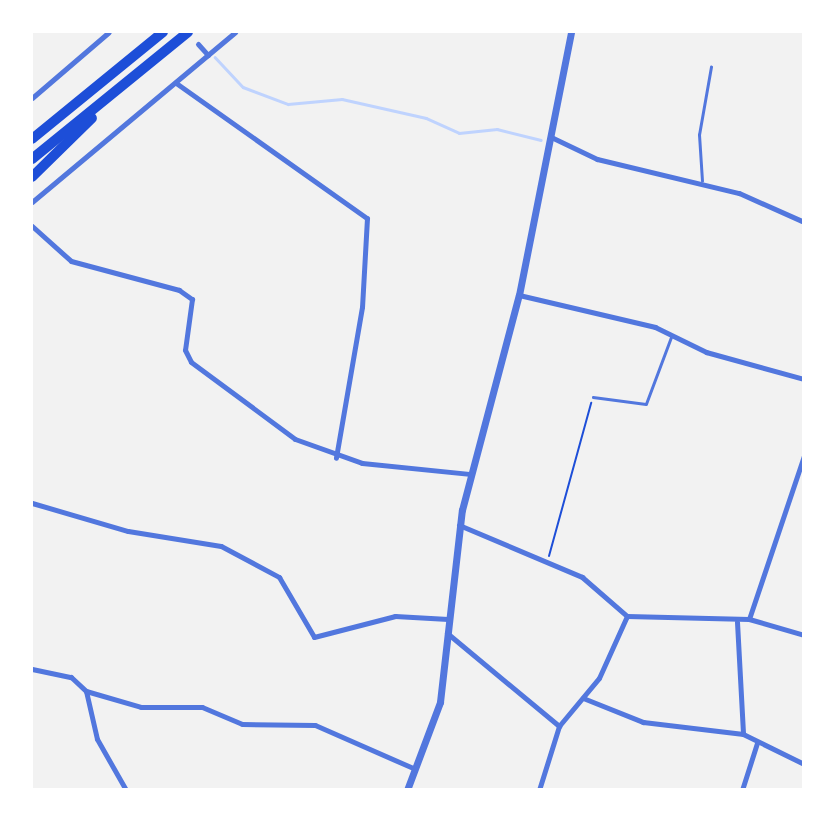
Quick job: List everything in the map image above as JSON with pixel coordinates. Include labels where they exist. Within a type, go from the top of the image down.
[{"type":"highway","points":[[32,131],[162,32]]},
{"type":"highway","points":[[32,139],[162,32]]},
{"type":"highway","points":[[32,159],[188,32]]},
{"type":"highway","points":[[32,177],[136,73]]},
{"type":"street","points":[[32,98],[109,32]]},
{"type":"street","points":[[32,202],[235,32]]},
{"type":"street","points":[[407,789],[440,702],[459,525],[519,295],[571,32]]},
{"type":"street","points":[[198,44],[208,55]]},
{"type":"street","points":[[176,83],[367,218],[362,307],[336,458]]},
{"type":"street","points":[[551,137],[597,159],[702,181],[803,222]]},
{"type":"street","points":[[32,226],[71,261],[179,290],[192,299],[185,351],[191,362],[295,439],[336,458],[471,474]]},
{"type":"street","points":[[519,295],[655,327],[671,337],[803,379]]},
{"type":"street","points":[[749,619],[803,456]]},
{"type":"street","points":[[32,503],[128,531],[221,546],[279,577],[314,637],[396,616],[448,619]]},
{"type":"street","points":[[459,525],[548,560],[582,577],[627,616],[737,622],[749,619],[803,635]]},
{"type":"street","points":[[539,789],[559,726],[583,698],[614,652],[627,616]]},
{"type":"street","points":[[737,622],[743,734]]},
{"type":"street","points":[[447,633],[559,726]]},
{"type":"street","points":[[32,669],[71,677],[86,691],[141,706],[202,707],[243,724],[315,724],[415,769]]},
{"type":"street","points":[[86,691],[97,739],[126,789]]},
{"type":"street","points":[[583,698],[634,720],[743,734],[803,764]]},
{"type":"street","points":[[742,789],[757,743]]},
{"type":"lane","points":[[702,181],[699,135],[711,67]]},
{"type":"lane","points":[[593,397],[646,404],[671,337]]},
{"type":"path","points":[[548,560],[593,397]]},
{"type":"waterway","points":[[215,57],[243,87],[288,104],[342,99],[426,118],[459,133],[497,129],[541,140]]}]
